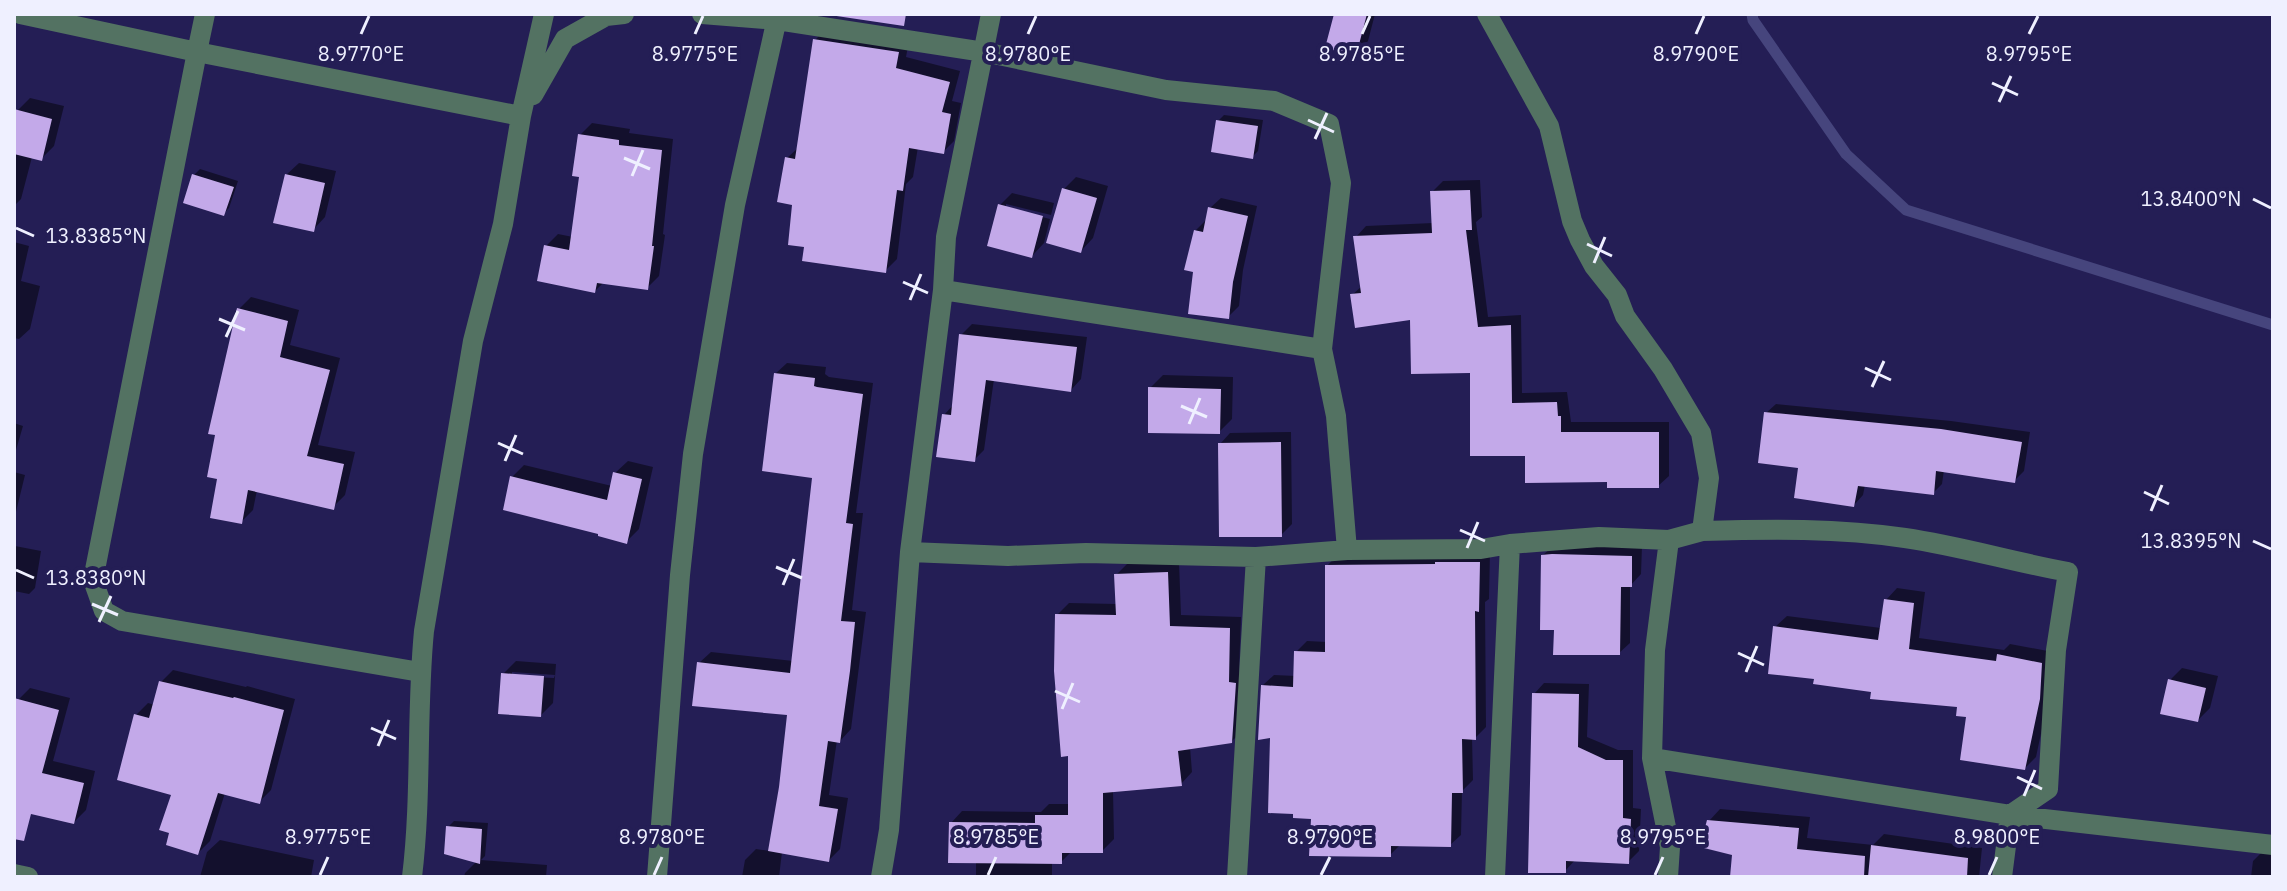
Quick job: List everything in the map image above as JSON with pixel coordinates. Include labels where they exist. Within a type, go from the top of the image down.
[{"type":"street","points":[[20,14],[521,116]]},
{"type":"street","points":[[205,14],[93,580],[104,611],[122,621],[420,672]]},
{"type":"street","points":[[412,877],[417,836],[420,672],[424,631],[473,341],[503,224],[521,116],[544,14]]},
{"type":"street","points":[[521,116],[565,39],[606,16],[624,14]]},
{"type":"street","points":[[702,14],[778,17],[984,52],[1166,90],[1274,101],[1329,124],[1341,183],[1322,349],[1336,416],[1347,550]]},
{"type":"street","points":[[881,877],[889,830],[910,552],[943,290],[946,237],[991,14]]},
{"type":"street","points":[[1487,14],[1549,126],[1572,221],[1587,253],[1617,295],[1625,316],[1663,369],[1701,433],[1709,478],[1702,531]]},
{"type":"street","points":[[657,877],[680,575],[693,454],[735,205],[778,17]]},
{"type":"street","points":[[943,290],[1322,349]]},
{"type":"street","points":[[910,552],[1008,556],[1086,553],[1256,557],[1347,550],[1481,549],[1599,537],[1669,540],[1702,531],[1787,529],[1876,534],[1956,547],[2068,572],[2056,650],[2048,789],[2010,815],[2002,877]]},
{"type":"street","points":[[1668,877],[1670,847],[1652,758],[1655,650],[1669,540]]},
{"type":"street","points":[[1495,877],[1510,544]]},
{"type":"street","points":[[1237,877],[1256,557]]},
{"type":"street","points":[[1652,758],[2010,815],[2273,845]]},
{"type":"street","points":[[14,874],[28,877]]},
{"type":"building","points":[[823,14],[906,14],[904,26]]},
{"type":"building","points":[[1334,14],[1367,14],[1356,56],[1325,48]]},
{"type":"building","points":[[813,39],[899,52],[896,68],[950,82],[942,112],[951,114],[944,154],[909,148],[903,191],[897,190],[886,273],[802,261],[804,247],[788,245],[792,205],[777,202],[785,157],[795,159]]},
{"type":"building","points":[[14,109],[52,119],[42,161],[14,154]]},
{"type":"building","points":[[1216,120],[1258,126],[1253,159],[1211,152]]},
{"type":"building","points":[[578,134],[619,140],[619,145],[662,150],[648,290],[597,283],[595,293],[537,281],[544,245],[569,250],[579,177],[572,176]]},
{"type":"building","points":[[192,174],[234,187],[224,216],[183,203]]},
{"type":"building","points":[[285,174],[325,183],[314,232],[273,223]]},
{"type":"building","points":[[1062,188],[1097,198],[1081,253],[1046,243]]},
{"type":"building","points":[[1470,190],[1472,230],[1466,230],[1478,327],[1511,325],[1512,403],[1557,402],[1561,432],[1659,432],[1659,488],[1607,488],[1607,482],[1525,483],[1525,456],[1470,456],[1470,373],[1411,374],[1410,320],[1355,328],[1350,294],[1361,293],[1353,236],[1432,233],[1430,191]]},
{"type":"building","points":[[998,204],[1043,216],[1032,258],[987,246]]},
{"type":"building","points":[[1208,207],[1248,216],[1233,282],[1229,319],[1188,314],[1193,272],[1184,270],[1194,230],[1203,232]]},
{"type":"building","points":[[237,308],[288,321],[280,357],[330,370],[307,456],[344,464],[334,510],[248,490],[242,524],[210,518],[217,479],[207,477],[215,435],[208,434]]},
{"type":"building","points":[[959,334],[1077,347],[1071,392],[986,380],[975,462],[936,457],[942,414],[951,415]]},
{"type":"building","points":[[774,373],[815,378],[814,386],[817,387],[863,394],[846,523],[853,524],[841,621],[855,622],[850,671],[840,743],[828,741],[819,806],[838,809],[829,862],[768,851],[787,715],[692,706],[697,662],[790,673],[812,478],[762,471]]},
{"type":"building","points":[[1148,387],[1221,389],[1220,434],[1148,433]]},
{"type":"building","points":[[1764,412],[1941,429],[2022,442],[2015,483],[1936,471],[1934,495],[1858,486],[1854,507],[1794,498],[1798,468],[1758,463]]},
{"type":"building","points":[[1281,442],[1282,537],[1219,537],[1218,443]]},
{"type":"building","points":[[613,472],[642,479],[627,544],[503,510],[510,476],[607,500]]},
{"type":"building","points":[[1541,555],[1632,556],[1632,587],[1621,587],[1620,655],[1553,655],[1554,630],[1540,630]]},
{"type":"building","points":[[1480,562],[1479,612],[1475,611],[1476,740],[1462,739],[1463,793],[1452,793],[1451,847],[1391,846],[1391,857],[1309,856],[1311,819],[1293,818],[1293,814],[1268,813],[1270,738],[1258,740],[1261,685],[1293,687],[1294,651],[1325,652],[1325,565]]},
{"type":"building","points":[[1168,572],[1170,626],[1230,628],[1229,682],[1236,683],[1232,743],[1178,751],[1182,786],[1103,793],[1103,853],[1062,853],[1062,864],[948,863],[949,822],[1035,823],[1035,815],[1068,815],[1068,756],[1061,757],[1054,671],[1055,614],[1116,615],[1114,574]]},
{"type":"building","points":[[1884,599],[1914,603],[1909,649],[1996,661],[1997,654],[2042,663],[2040,699],[2025,770],[1960,760],[1966,717],[1956,716],[1957,707],[1870,699],[1871,692],[1813,684],[1814,679],[1768,674],[1773,626],[1878,640]]},
{"type":"building","points":[[501,673],[544,676],[541,717],[498,714]]},
{"type":"building","points":[[2168,679],[2206,688],[2198,722],[2160,714]]},
{"type":"building","points":[[159,681],[284,710],[260,804],[218,793],[198,855],[166,845],[169,833],[159,830],[171,795],[117,780],[134,714],[149,718]]},
{"type":"building","points":[[1532,693],[1579,694],[1578,747],[1606,760],[1623,760],[1623,818],[1631,819],[1629,864],[1566,861],[1566,873],[1528,873]]},
{"type":"building","points":[[14,698],[59,710],[42,773],[84,783],[74,824],[31,814],[24,841],[14,839]]},
{"type":"building","points":[[1707,820],[1799,828],[1797,849],[1865,856],[1864,877],[1730,877],[1732,855],[1700,847]]},
{"type":"building","points":[[446,826],[482,829],[480,864],[444,854]]},
{"type":"building","points":[[1871,845],[1968,858],[1967,877],[1868,877]]},
{"type":"waterway","points":[[1752,14],[1753,20],[1846,154],[1906,210],[2273,325]]}]
